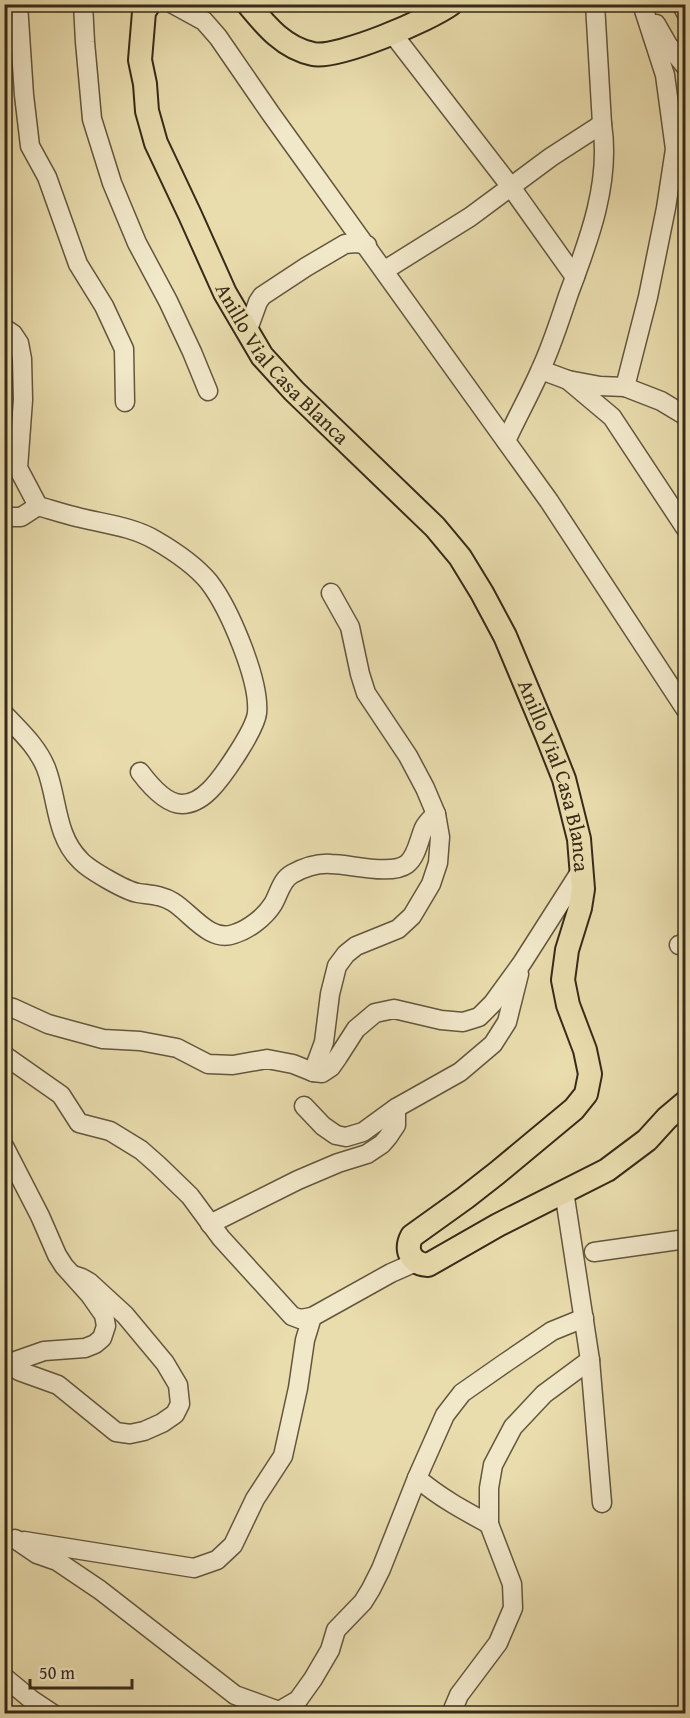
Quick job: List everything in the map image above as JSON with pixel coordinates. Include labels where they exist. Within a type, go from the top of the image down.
[{"type":"main road","name":"Anillo Vial Casa Blanca","points":[[149,4],[144,12],[140,60],[147,111],[156,143],[225,293],[262,356],[294,391],[435,527],[460,557],[505,636],[564,779],[579,839],[583,889],[580,908],[567,950],[563,980],[568,1005],[585,1050],[590,1074],[586,1094],[574,1109],[497,1173],[412,1236],[408,1243],[408,1250],[411,1258],[416,1262]]},
{"type":"main road","points":[[248,4],[271,32],[294,48],[315,55],[353,48],[438,14],[451,4]]},
{"type":"main road","points":[[416,1262],[428,1265],[437,1261],[498,1225],[607,1170],[647,1140],[686,1102]]},
{"type":"street","points":[[18,4],[30,146],[47,177],[78,264],[104,306],[124,349],[125,402]]},
{"type":"street","points":[[83,4],[92,119],[112,183],[137,243],[173,311],[208,391]]},
{"type":"street","points":[[173,4],[204,21],[211,28],[549,501],[686,710]]},
{"type":"street","points":[[506,441],[541,370],[575,277],[600,198],[605,141],[595,4]]},
{"type":"street","points":[[643,4],[686,67]]},
{"type":"street","points":[[625,387],[648,297],[675,149],[664,75],[643,4]]},
{"type":"street","points":[[681,4],[686,13]]},
{"type":"street","points":[[392,33],[511,187],[575,277]]},
{"type":"street","points":[[385,270],[470,217],[551,157],[602,124]]},
{"type":"street","points":[[247,332],[261,296],[345,244],[367,245]]},
{"type":"street","points":[[4,328],[19,343],[22,359],[23,400],[18,468],[38,506]]},
{"type":"street","points":[[541,370],[568,380],[600,386],[625,387],[661,400],[686,416]]},
{"type":"street","points":[[568,380],[612,417],[686,530]]},
{"type":"street","points":[[4,501],[13,517],[38,506],[114,525],[153,539],[198,571],[209,583],[225,609],[250,669],[256,696],[257,714],[246,737],[210,790],[193,802],[181,804],[158,793],[140,772]]},
{"type":"street","points":[[312,1072],[324,1042],[330,994],[337,966],[356,946],[398,929],[412,916],[431,884],[438,863],[440,837],[436,814],[425,788],[408,756],[366,693],[350,627],[331,593]]},
{"type":"street","points":[[4,714],[39,754],[54,791],[63,835],[80,861],[127,890],[161,896],[170,900],[186,910],[200,926],[225,936],[253,925],[273,904],[287,878],[307,868],[332,864],[374,869],[396,869],[404,866],[410,862],[426,825],[436,814]]},
{"type":"street","points":[[4,1006],[48,1024],[103,1039],[140,1041],[177,1048],[208,1064],[233,1065],[267,1059],[322,1073],[331,1067],[356,1029],[375,1012],[394,1009],[463,1023],[479,1017],[493,1003],[522,963],[582,869]]},
{"type":"street","points":[[304,1106],[323,1126],[336,1135],[346,1137],[363,1132],[396,1108],[460,1072],[493,1044],[507,1022],[522,963]]},
{"type":"street","points":[[4,1055],[61,1095],[79,1123],[110,1131],[141,1150],[190,1196],[210,1224],[292,1316],[300,1319],[312,1317],[391,1273],[416,1262]]},
{"type":"street","points":[[210,1224],[298,1180],[338,1163],[367,1154],[388,1137],[396,1125],[396,1108]]},
{"type":"street","points":[[4,1146],[57,1255],[104,1315],[106,1326],[102,1338],[85,1348],[44,1351],[6,1364]]},
{"type":"street","points":[[564,1191],[590,1360],[602,1503]]},
{"type":"street","points":[[594,1252],[686,1239]]},
{"type":"street","points":[[6,1364],[58,1385],[116,1432],[130,1434],[144,1431],[175,1414],[180,1404],[178,1385],[165,1363],[125,1315],[89,1282],[73,1275]]},
{"type":"street","points":[[10,1540],[194,1568],[217,1560],[233,1545],[255,1499],[283,1456],[298,1388],[305,1340],[312,1317]]},
{"type":"street","points":[[10,1540],[57,1561],[100,1590],[235,1695],[279,1711],[298,1700],[330,1650],[336,1630],[363,1602],[371,1589],[445,1415],[462,1393],[552,1331],[584,1318]]},
{"type":"street","points":[[452,1713],[459,1695],[498,1643],[513,1608],[512,1584],[489,1524],[489,1488],[493,1465],[513,1427],[544,1394],[590,1360]]},
{"type":"street","points":[[417,1478],[432,1491],[489,1524]]},
{"type":"street","points":[[4,1677],[32,1700],[53,1713]]}]
